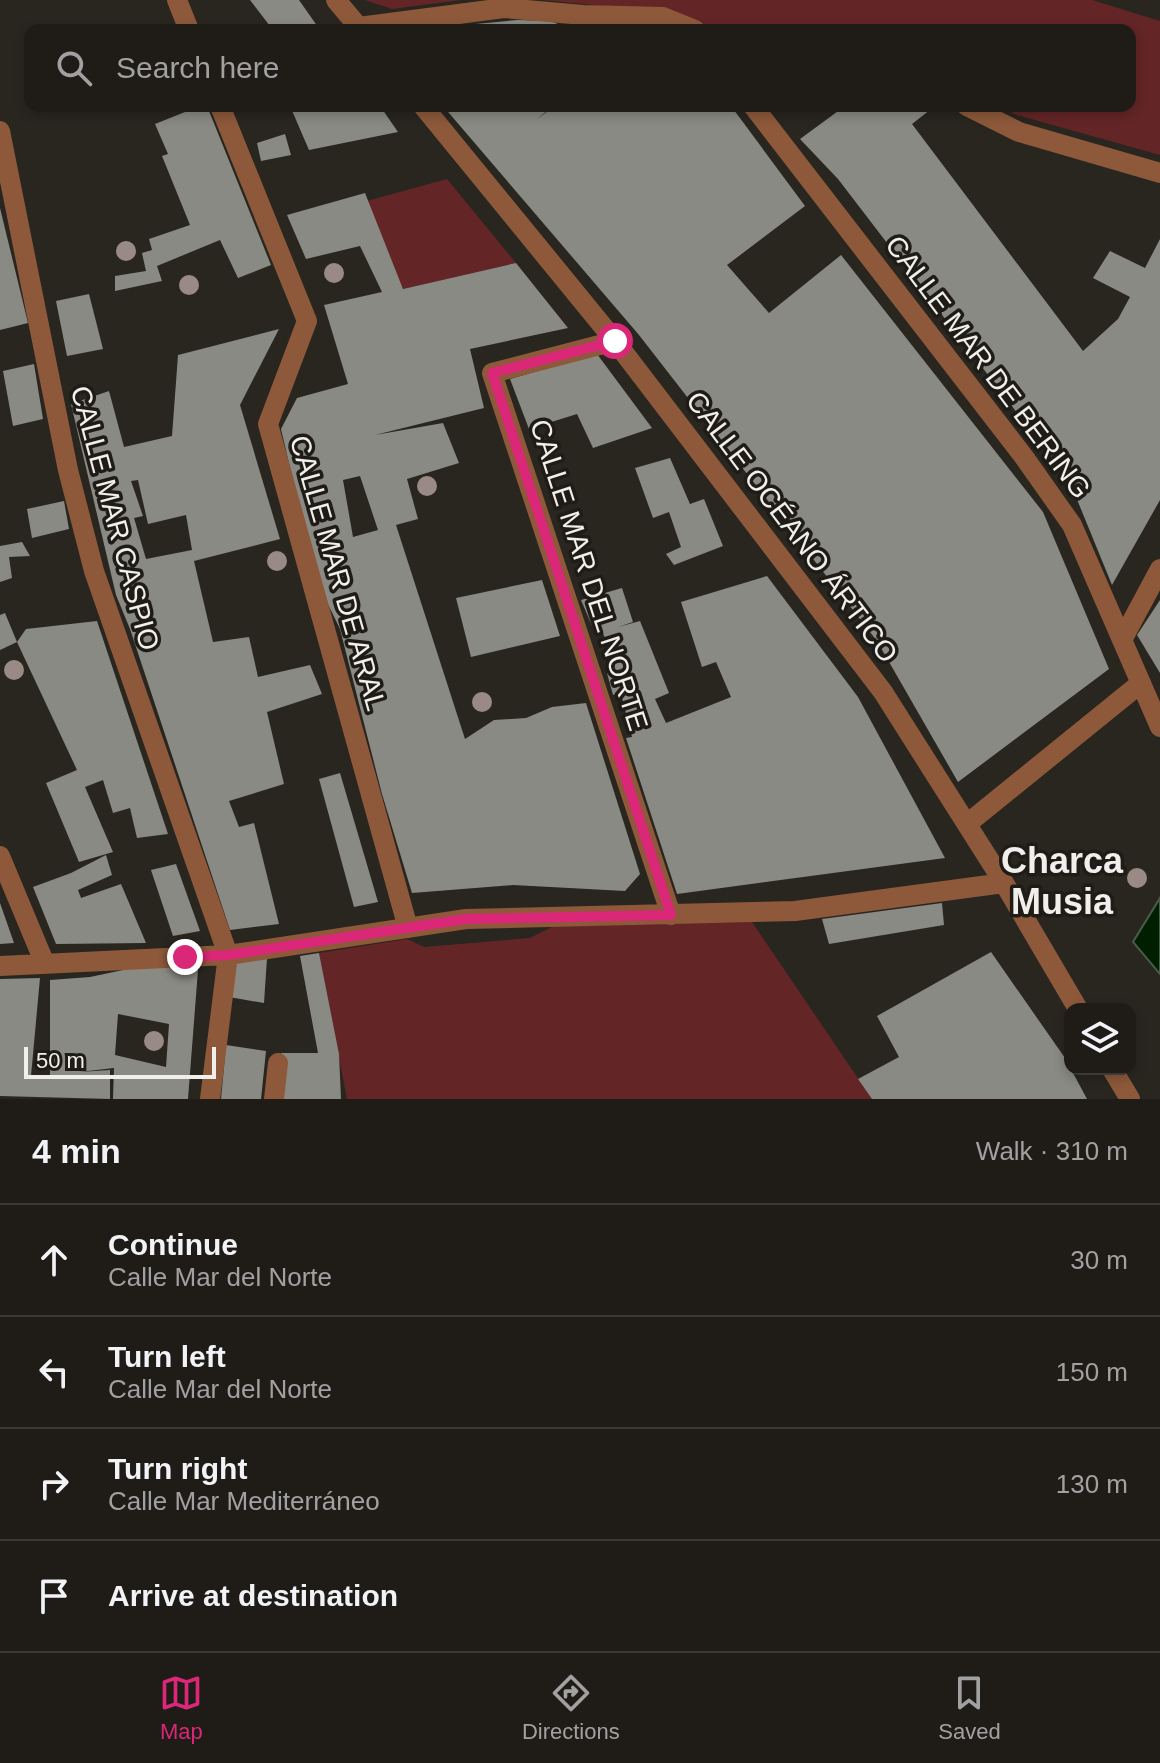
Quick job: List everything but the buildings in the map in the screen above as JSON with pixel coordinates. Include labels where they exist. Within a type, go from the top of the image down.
[{"type":"street","points":[[177,0],[187,24]]},
{"type":"street","points":[[336,0],[356,24]]},
{"type":"street","points":[[394,24],[504,8],[583,15],[663,17],[680,24]]},
{"type":"street","name":"CALLE MAR DE ARAL","points":[[222,112],[307,321],[268,424],[408,928]]},
{"type":"street","name":"CALLE OCÉANO ÁRTICO","points":[[428,112],[615,341],[883,692],[1004,883],[1074,1003]]},
{"type":"street","name":"CALLE MAR DE BERING","points":[[758,112],[1064,513],[1160,727]]},
{"type":"street","points":[[979,112],[1019,132],[1160,173]]},
{"type":"street","name":"CALLE MAR CASPIO","points":[[0,131],[68,470],[94,571],[228,955]]},
{"type":"street","name":"CALLE MAR DEL NORTE","points":[[615,341],[492,373],[671,915]]},
{"type":"street","points":[[1122,640],[1160,569]]},
{"type":"street","points":[[967,824],[1141,683]]},
{"type":"street","points":[[0,856],[45,964]]},
{"type":"street","points":[[0,966],[228,955],[466,919],[795,911],[1004,883]]},
{"type":"street","points":[[210,1099],[228,955]]},
{"type":"street","points":[[274,1099],[278,1063]]},
{"type":"street","points":[[1116,1075],[1130,1099]]},
{"type":"shaded area","points":[[365,0],[461,0],[392,9]]},
{"type":"shaded area","points":[[542,0],[1092,0],[1160,21],[1160,155],[1011,112],[1136,112],[1136,24],[698,24],[614,7]]},
{"type":"shaded area","points":[[447,179],[516,263],[403,289],[367,201]]},
{"type":"shaded area","name":"Charca Musia","points":[[1160,898],[1160,974],[1133,942]]},
{"type":"shaded area","points":[[752,922],[872,1099],[347,1099],[319,953],[407,939],[424,947],[530,938],[556,925]]},
{"type":"district","name":"Charca Musia","points":[[1062,880]]},
{"type":"route","points":[[185,957],[228,955],[466,919],[671,915],[492,373],[615,341]]}]
